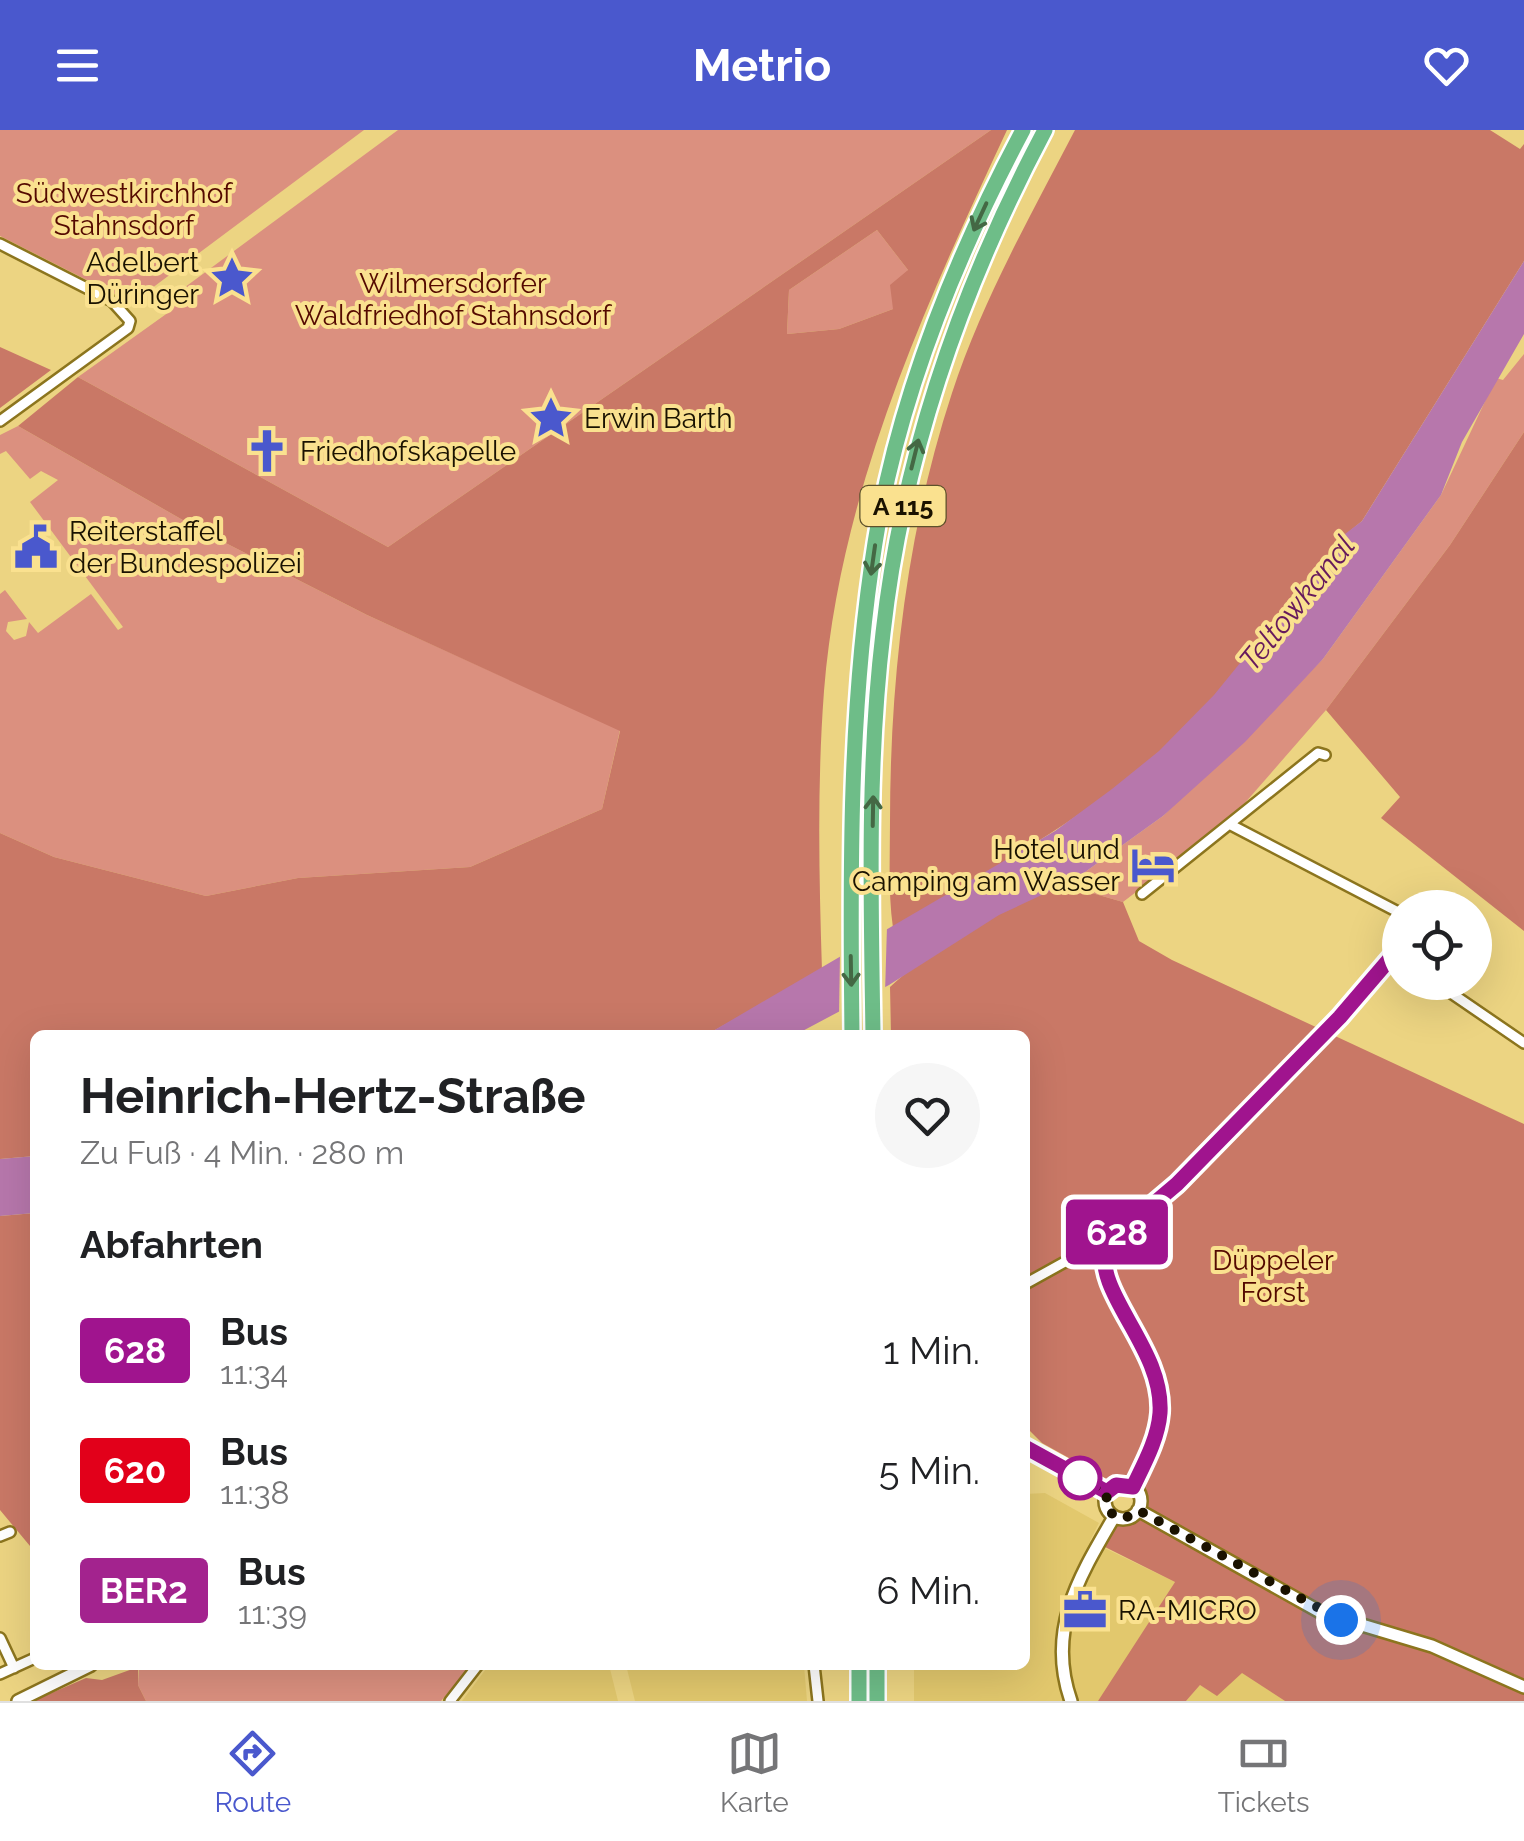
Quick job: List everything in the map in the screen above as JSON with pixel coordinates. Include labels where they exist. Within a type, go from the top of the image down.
[{"type":"highway","name":"A 115","points":[[852,1030],[850,908],[858,668],[888,480],[918,375],[958,264],[1023,130]]},
{"type":"highway","name":"A 115","points":[[874,1030],[876,705],[888,592],[905,498],[935,382],[960,312],[1019,176],[1045,130]]},
{"type":"highway","points":[[858,1670],[859,1701]]},
{"type":"highway","points":[[877,1670],[877,1701]]},
{"type":"street","points":[[0,244],[112,300],[130,321],[128,328],[0,421]]},
{"type":"street","points":[[1142,894],[1318,753],[1325,755]]},
{"type":"street","points":[[1231,825],[1382,905]]},
{"type":"street","points":[[1030,1281],[1112,1237],[1177,1184],[1382,969]]},
{"type":"street","points":[[1461,1000],[1524,1043]]},
{"type":"street","points":[[1112,1237],[1104,1252],[1106,1276],[1151,1357],[1158,1385],[1155,1436],[1133,1487]]},
{"type":"street","points":[[1030,1449],[1107,1492]]},
{"type":"street","points":[[1116,1485],[1133,1487],[1140,1500],[1138,1510],[1124,1519],[1114,1516],[1106,1506],[1107,1492],[1116,1485]]},
{"type":"street","points":[[1138,1510],[1322,1613],[1432,1646],[1524,1687]]},
{"type":"street","points":[[1072,1701],[1061,1666],[1062,1624],[1075,1588],[1114,1516]]},
{"type":"street","points":[[0,1638],[14,1668]]},
{"type":"street","points":[[0,1674],[30,1660]]},
{"type":"street","points":[[18,1701],[82,1670]]},
{"type":"street","points":[[450,1701],[474,1670]]},
{"type":"street","points":[[815,1670],[818,1701]]},
{"type":"shaded area","points":[[1045,1493],[1099,1523],[1090,1541],[1175,1582],[1098,1701],[914,1701],[914,1670],[1030,1670],[1030,1494]]},
{"type":"shaded area","points":[[485,1670],[610,1670],[618,1701],[462,1701]]},
{"type":"shaded area","points":[[627,1670],[804,1670],[807,1701],[635,1701]]},
{"type":"shaded area","points":[[1242,1672],[1285,1701],[1186,1701],[1200,1685],[1217,1695]]},
{"type":"green space","name":"Südwestkirchhof Stahnsdorf","points":[[0,130],[364,130],[132,303],[0,236]]},
{"type":"green space","name":"Wilmersdorfer Waldfriedhof Stahnsdorf","points":[[398,130],[991,130],[388,547],[78,377],[169,312],[173,296]]},
{"type":"green space","points":[[991,130],[1007,130],[890,402],[848,544],[833,617],[824,691],[819,831],[822,971],[715,1030],[30,1030],[30,1156],[0,1159],[0,833],[54,857],[206,896],[298,878],[470,867],[602,809],[620,731],[367,615],[202,531],[18,426],[78,377],[388,547]],"holes":[[[877,230],[908,270],[890,285],[893,309],[839,329],[787,334],[789,290]]]},
{"type":"green space","points":[[1075,130],[1490,130],[1520,149],[1524,144],[1524,261],[1362,521],[1345,535],[1187,725],[1130,776],[1065,823],[893,928],[893,713],[904,605],[923,498],[952,393],[978,325]]},
{"type":"green space","points":[[877,230],[908,270],[893,309],[839,329],[787,334],[789,290]]},
{"type":"green space","points":[[0,347],[51,370],[0,408]]},
{"type":"green space","points":[[1524,354],[1524,432],[1450,545],[1326,710],[1230,820],[1123,902],[1085,891],[1074,880],[1163,816],[1323,659],[1441,495],[1496,378],[1503,380]]},
{"type":"green space","points":[[18,426],[202,531],[367,615],[620,730],[602,809],[470,867],[298,878],[206,896],[54,857],[0,833],[0,594],[5,590],[27,619],[8,622],[6,631],[14,640],[26,636],[29,622],[38,633],[91,594],[118,630],[123,627],[30,502],[58,480],[41,471],[30,479],[6,451],[0,454],[0,435]]},
{"type":"green space","points":[[1524,432],[1524,931],[1492,906],[1492,890],[1472,890],[1381,818],[1400,797],[1326,710],[1450,545]]},
{"type":"green space","name":"Düppeler Forst","points":[[1074,880],[1085,891],[1123,902],[1139,941],[1172,960],[1524,1124],[1524,1701],[1285,1701],[1242,1673],[1217,1696],[1200,1685],[1186,1701],[1098,1701],[1175,1582],[1103,1546],[1116,1525],[1144,1517],[1148,1511],[1139,1482],[1128,1478],[1112,1482],[1042,1443],[1030,1431],[1030,1030],[891,1030],[890,987],[952,940],[1002,910]]},
{"type":"green space","points":[[30,1213],[30,1546],[0,1510],[0,1216]]},
{"type":"green space","points":[[138,1670],[138,1685],[146,1701],[33,1701],[86,1678],[102,1680]]},
{"type":"green space","points":[[139,1670],[468,1670],[441,1701],[146,1701],[138,1685]]},
{"type":"water","name":"Teltowkanal","points":[[1524,261],[1524,334],[1462,442],[1441,495],[1323,659],[1245,742],[1163,816],[1074,880],[999,915],[889,985],[804,1030],[715,1030],[1055,831],[1112,789],[1159,751],[1214,695],[1345,534],[1362,521]]},
{"type":"water","points":[[30,1156],[30,1213],[0,1216],[0,1159]]},
{"type":"pier","points":[[887,926],[885,993],[839,1017],[840,955]]},
{"type":"bus line","name":"628","points":[[1030,1450],[1107,1492],[1116,1485],[1133,1487],[1155,1436],[1160,1415],[1158,1385],[1151,1357],[1106,1276],[1106,1244],[1177,1184],[1382,969]]},
{"type":"place","name":"Adelbert Düringer","points":[[232,278]]},
{"type":"place","name":"Erwin Barth","points":[[551,418]]},
{"type":"place","name":"Friedhofskapelle","points":[[267,451]]},
{"type":"place","name":"Reiterstaffel der Bundespolizei","points":[[36,547]]},
{"type":"place","name":"Hotel und Camping am Wasser","points":[[1153,865]]},
{"type":"place","name":"RA-MICRO","points":[[1085,1610]]},
{"type":"route","points":[[1080,1478],[1107,1492],[1107,1510],[1114,1516],[1124,1519],[1138,1510],[1341,1620]]}]
